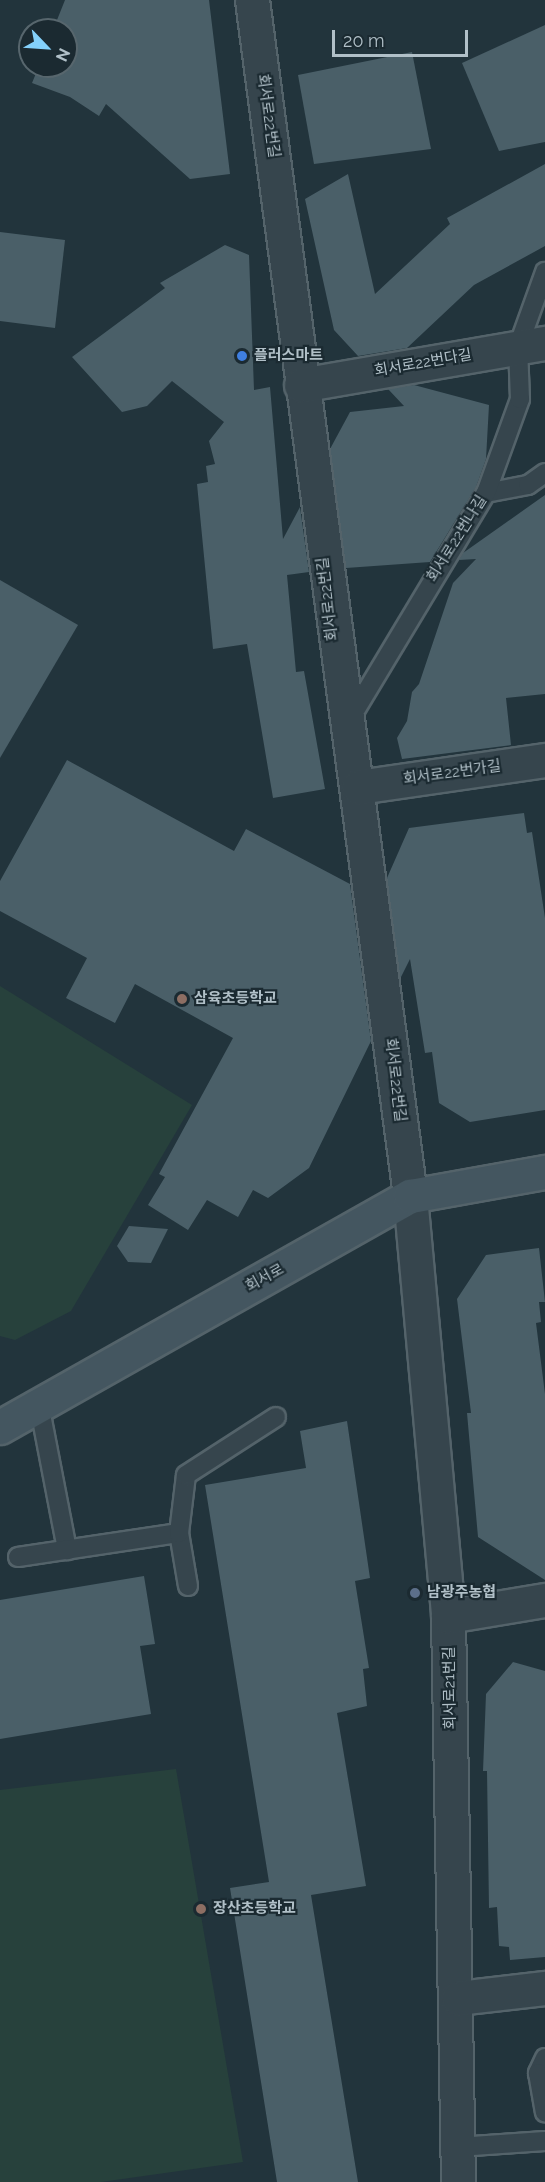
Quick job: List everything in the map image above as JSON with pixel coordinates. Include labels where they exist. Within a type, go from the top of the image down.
[{"type":"street","name":"회서로22번길","points":[[252,0],[347,723],[358,787],[410,1196]]},
{"type":"street","name":"회서로22번다길","points":[[302,385],[532,345]]},
{"type":"street","name":"회서로22번가길","points":[[358,787],[545,759]]},
{"type":"street","name":"회서로","points":[[3,1421],[39,1404],[410,1196],[545,1172]]},
{"type":"street","name":"회서로21번길","points":[[410,1196],[448,1616],[458,1998],[458,2182]]},
{"type":"street","points":[[448,1616],[545,1600]]},
{"type":"street","points":[[458,1998],[545,1988]]},
{"type":"lane","name":"회서로22번나길","points":[[347,723],[486,493],[520,399],[545,272]]},
{"type":"lane","points":[[486,493],[528,485],[545,473]]},
{"type":"lane","points":[[39,1404],[67,1550]]},
{"type":"lane","points":[[188,1586],[179,1533],[186,1475],[276,1418]]},
{"type":"lane","points":[[18,1557],[179,1533]]},
{"type":"lane","points":[[545,2058],[538,2073],[545,2112]]},
{"type":"lane","points":[[458,2147],[545,2141]]},
{"type":"green space","points":[[0,986],[192,1105],[71,1311],[15,1340],[0,1336]]},
{"type":"green space","points":[[176,1769],[243,2162],[101,2182],[0,2182],[0,1790]]},
{"type":"building","points":[[65,0],[209,0],[230,174],[190,179],[106,104],[99,116],[70,97],[32,83],[34,78],[78,78],[78,18],[58,18]]},
{"type":"building","points":[[545,25],[545,142],[499,151],[462,63]]},
{"type":"building","points":[[412,52],[431,149],[314,164],[298,75]]},
{"type":"building","points":[[545,164],[545,246],[474,285],[407,348],[358,356],[334,330],[305,199],[348,174],[375,294],[450,224],[447,218]]},
{"type":"building","points":[[0,232],[65,240],[55,328],[0,321]]},
{"type":"building","points":[[225,245],[249,255],[254,390],[270,387],[283,539],[300,507],[309,572],[287,575],[296,672],[304,671],[325,789],[273,798],[247,644],[213,649],[197,484],[208,482],[206,466],[215,464],[209,441],[224,422],[172,381],[147,406],[122,412],[72,357],[165,288],[160,283]]},
{"type":"building","points":[[414,385],[489,405],[486,459],[476,487],[430,562],[346,568],[330,449],[350,412],[404,406],[388,389]]},
{"type":"building","points":[[545,495],[545,694],[506,698],[511,745],[402,759],[397,738],[407,721],[412,692],[419,684],[453,583],[476,559],[459,560],[463,553]]},
{"type":"building","points":[[0,580],[78,625],[0,758]]},
{"type":"building","points":[[67,760],[234,851],[246,829],[350,884],[371,1041],[309,1168],[268,1198],[253,1190],[238,1217],[207,1200],[188,1230],[148,1205],[165,1177],[159,1174],[233,1038],[135,984],[115,1023],[66,998],[87,958],[0,911],[0,881]]},
{"type":"building","points":[[524,813],[527,833],[532,832],[545,918],[545,1110],[470,1122],[439,1103],[432,1052],[425,1053],[410,959],[400,979],[387,878],[409,828]]},
{"type":"building","points":[[129,1226],[168,1229],[151,1263],[128,1262],[117,1246]]},
{"type":"building","points":[[539,1248],[545,1302],[539,1302],[541,1322],[536,1323],[545,1394],[545,1580],[478,1537],[467,1413],[471,1413],[457,1299],[486,1255]]},
{"type":"building","points":[[347,1421],[370,1578],[355,1581],[369,1668],[363,1669],[367,1706],[337,1713],[366,1886],[311,1895],[358,2182],[277,2182],[230,1888],[269,1882],[205,1485],[306,1468],[300,1431]]},
{"type":"building","points":[[144,1576],[155,1644],[140,1646],[151,1714],[0,1739],[0,1600]]},
{"type":"building","points":[[513,1662],[545,1671],[545,1957],[510,1960],[509,1947],[499,1946],[497,1907],[489,1908],[487,1771],[483,1771],[486,1694]]},
{"type":"place","name":"플러스마트","points":[[242,356]]},
{"type":"place","name":"삼육초등학교","points":[[182,999]]},
{"type":"place","name":"남광주농협","points":[[415,1593]]},
{"type":"place","name":"장산초등학교","points":[[201,1909]]}]
